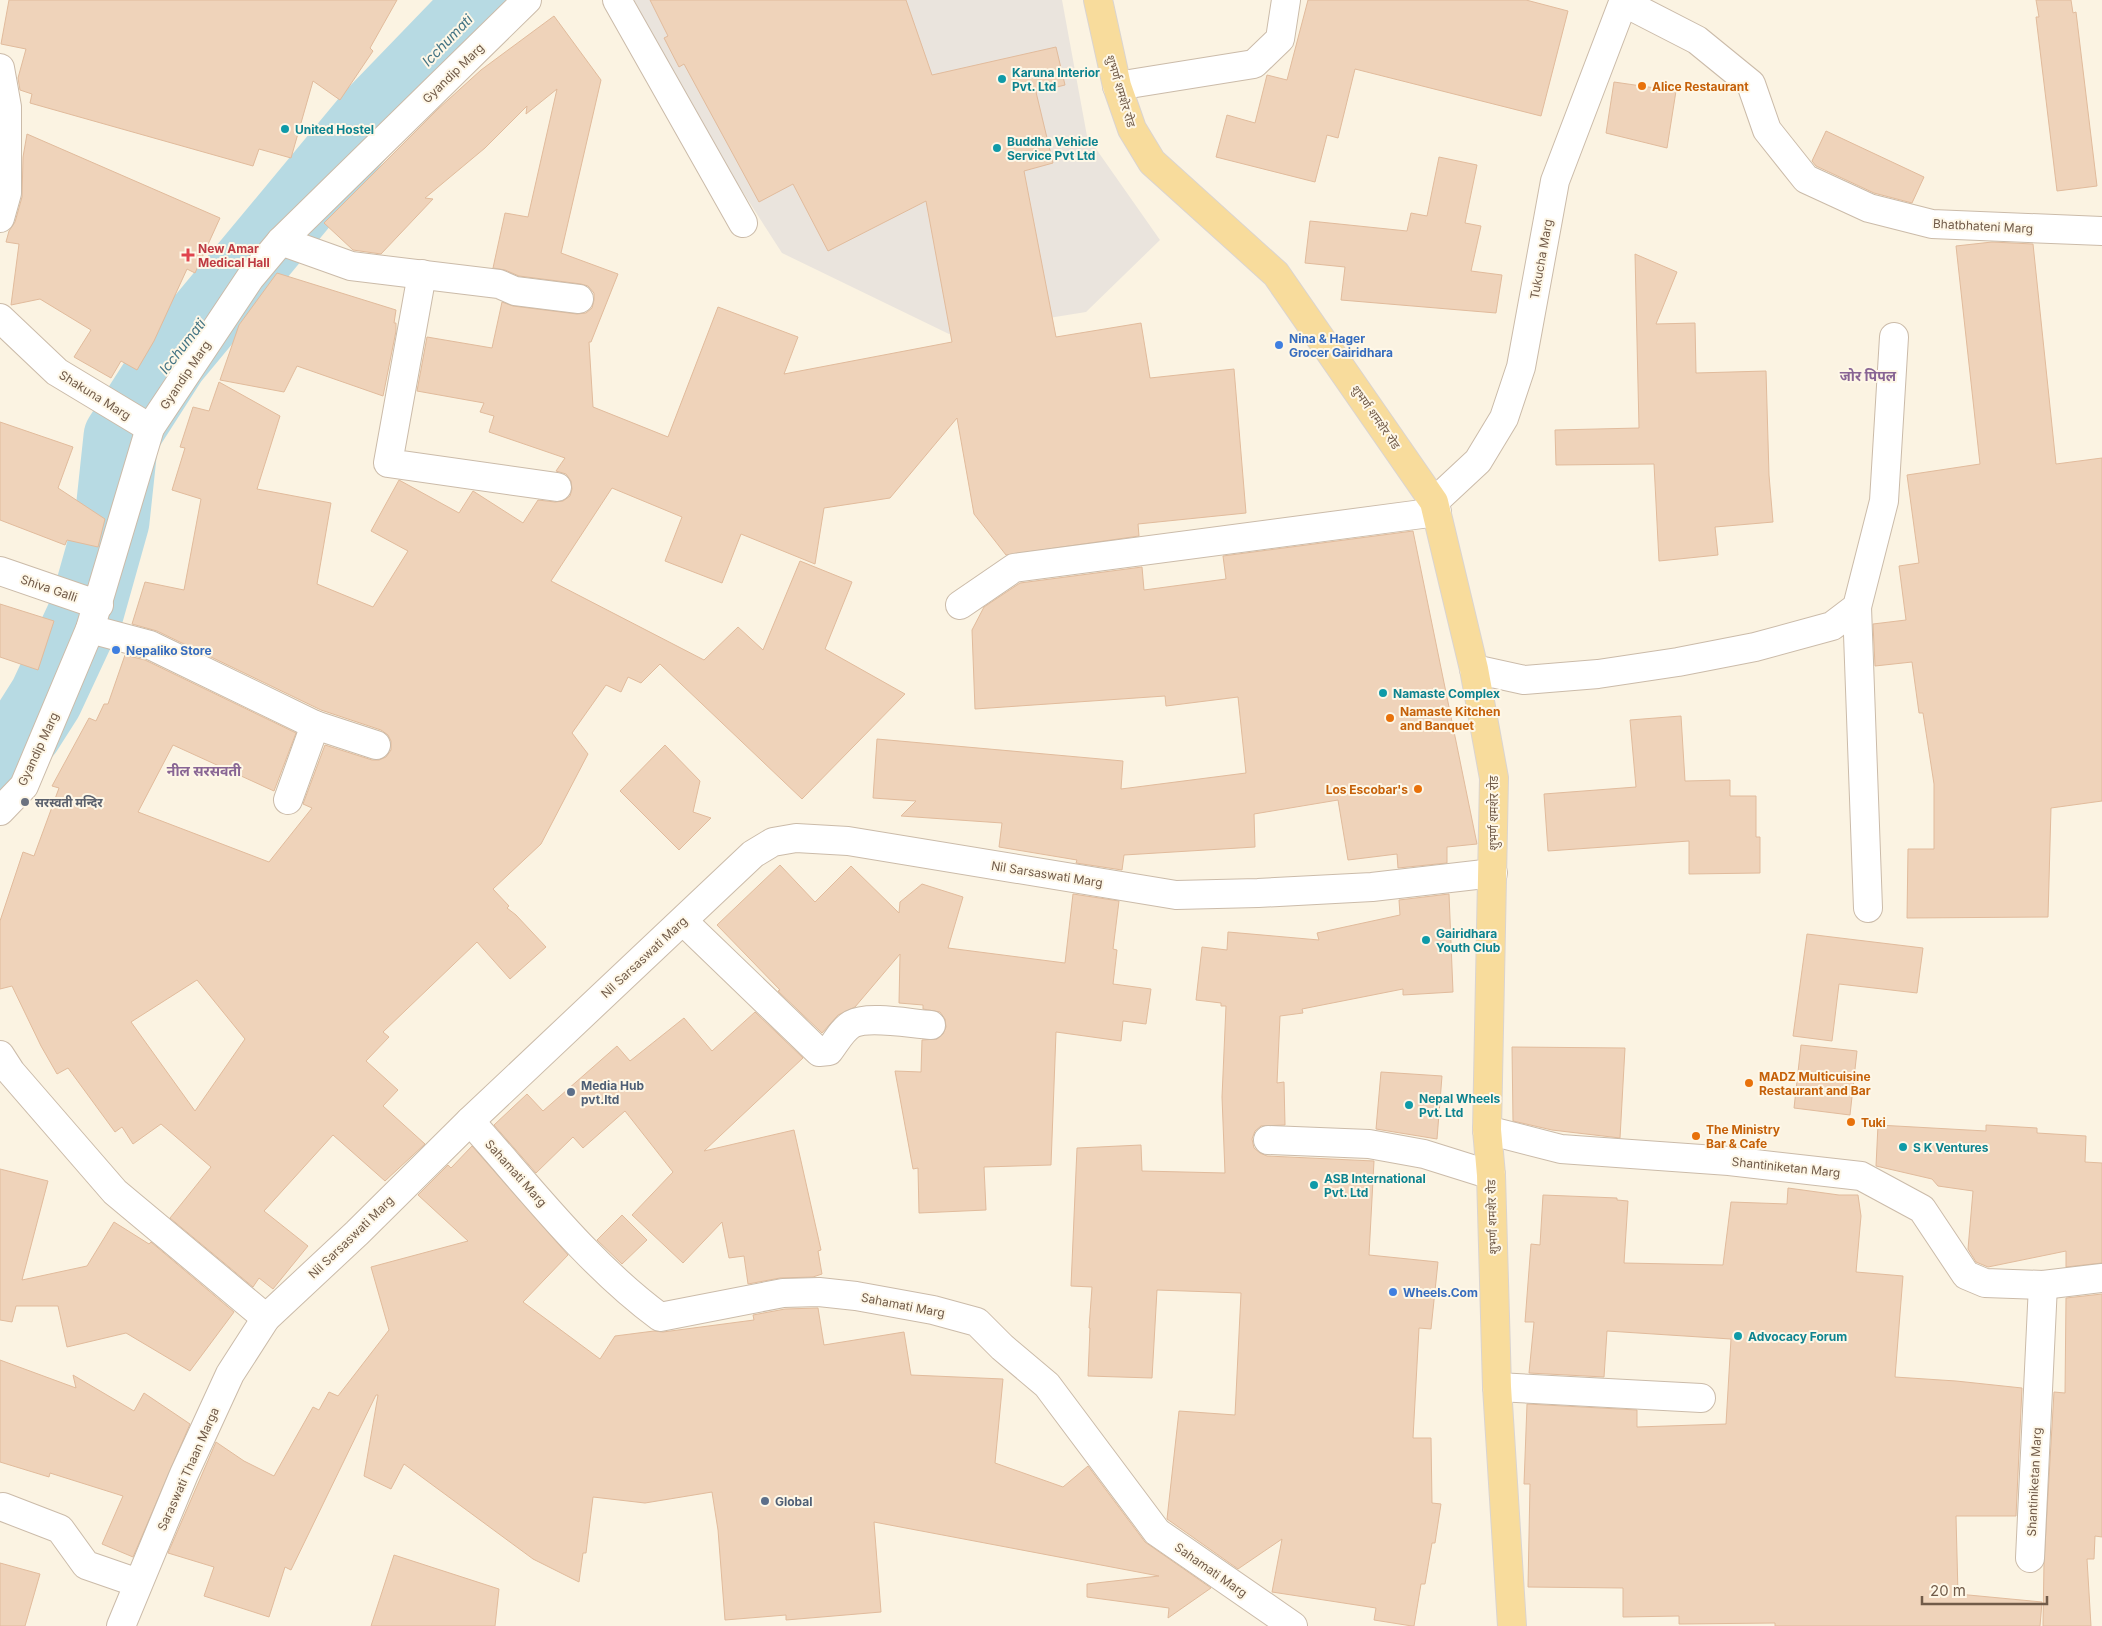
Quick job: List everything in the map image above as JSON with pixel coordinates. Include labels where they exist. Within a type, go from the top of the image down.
[{"type":"main road","name":"शुभर्ण शमशेर रोड","points":[[1098,0],[1117,86],[1132,129],[1152,162],[1276,274],[1436,507],[1474,669],[1494,778],[1487,1130],[1491,1175],[1497,1387],[1512,1626]]},
{"type":"street","name":"Gyandip Marg","points":[[0,811],[24,786],[94,617],[144,425],[250,278],[282,240],[527,0]]},
{"type":"street","points":[[618,0],[743,223]]},
{"type":"street","points":[[1117,86],[1254,64],[1280,39],[1286,0]]},
{"type":"street","name":"Bhatbhateni Marg","points":[[1624,1],[1697,40],[1751,84],[1767,130],[1806,179],[1869,208],[1932,224],[2102,231]]},
{"type":"street","name":"Tukucha Marg","points":[[1436,507],[1478,461],[1504,418],[1522,367],[1555,181],[1624,1]]},
{"type":"street","points":[[0,68],[7,108],[8,193],[0,218]]},
{"type":"street","points":[[282,240],[351,266],[499,284],[516,291],[579,299]]},
{"type":"street","points":[[422,274],[388,463],[557,487]]},
{"type":"street","name":"Shakuna Marg","points":[[0,318],[57,372],[144,425]]},
{"type":"street","points":[[1868,908],[1857,607],[1884,501],[1894,337]]},
{"type":"street","points":[[960,605],[1014,568],[1436,507]]},
{"type":"street","name":"Shiva Galli","points":[[0,571],[315,725],[376,745]]},
{"type":"street","points":[[1474,669],[1524,680],[1598,674],[1678,662],[1755,647],[1832,626],[1857,607]]},
{"type":"street","points":[[288,800],[315,725]]},
{"type":"street","name":"Nil Sarsaswati Marg","points":[[266,1318],[364,1226],[470,1121],[753,854],[773,842],[796,838],[848,841],[1176,895],[1372,887],[1493,873]]},
{"type":"street","points":[[683,920],[819,1052],[829,1051],[844,1030],[854,1023],[868,1021],[931,1025]]},
{"type":"street","points":[[0,1055],[11,1072],[115,1192],[266,1318]]},
{"type":"street","name":"Sahamati Marg","points":[[470,1121],[580,1244],[631,1295],[660,1317],[783,1293],[819,1292],[856,1296],[933,1310],[977,1322],[1002,1347],[1047,1385],[1157,1532],[1292,1626]]},
{"type":"street","name":"Shantiniketan Marg","points":[[1487,1130],[1561,1149],[1730,1161],[1862,1176],[1922,1209],[1966,1275],[1985,1283],[2043,1285],[2102,1278]]},
{"type":"street","points":[[1268,1140],[1369,1144],[1424,1154],[1491,1175]]},
{"type":"street","name":"Shantiniketan Marg","points":[[2030,1558],[2043,1285]]},
{"type":"street","name":"Saraswati Thaan Marga","points":[[121,1626],[184,1474],[230,1374],[266,1318]]},
{"type":"street","points":[[1497,1387],[1701,1398]]},
{"type":"street","points":[[3,1507],[60,1529],[86,1565],[138,1583]]},
{"type":"shaded area","points":[[634,0],[1062,0],[1087,136],[1160,240],[1086,312],[949,334],[782,253],[713,146],[681,92]]},
{"type":"building","points":[[9,0],[397,0],[370,48],[373,51],[340,100],[313,81],[291,158],[259,149],[253,166],[30,103],[32,94],[20,90],[18,78],[26,49],[1,44]]},
{"type":"building","points":[[650,0],[906,0],[932,75],[1056,47],[1065,85],[1036,92],[1053,163],[1024,171],[1056,337],[1141,323],[1150,378],[1234,369],[1246,513],[1138,524],[1139,536],[1006,555],[974,514],[957,418],[890,498],[824,508],[815,564],[741,534],[722,583],[665,561],[682,517],[612,488],[551,581],[704,660],[738,627],[763,650],[800,561],[852,582],[825,649],[905,694],[802,799],[660,664],[641,683],[628,677],[621,692],[606,685],[572,733],[588,754],[541,844],[493,889],[509,906],[507,908],[546,947],[510,979],[477,942],[383,1032],[389,1037],[366,1061],[398,1090],[383,1106],[425,1144],[385,1181],[333,1135],[264,1211],[308,1246],[273,1289],[259,1278],[253,1287],[170,1218],[211,1167],[161,1124],[133,1144],[122,1127],[115,1132],[68,1068],[57,1074],[12,986],[0,989],[0,921],[23,852],[34,856],[59,788],[52,786],[89,718],[96,721],[104,704],[108,704],[125,655],[145,660],[296,733],[274,791],[173,745],[138,812],[269,862],[312,808],[303,804],[325,745],[372,760],[386,757],[391,750],[391,741],[388,735],[381,730],[321,710],[157,631],[132,624],[145,582],[184,590],[201,499],[172,490],[185,448],[180,447],[193,407],[209,411],[219,382],[280,416],[257,489],[331,503],[317,584],[373,607],[408,551],[371,531],[399,480],[459,513],[473,491],[523,523],[538,500],[563,501],[570,496],[572,489],[571,481],[566,474],[556,471],[565,458],[489,432],[494,416],[480,412],[484,403],[417,391],[427,337],[492,348],[502,302],[513,306],[577,314],[586,313],[592,308],[594,293],[588,286],[519,276],[505,270],[493,268],[505,213],[528,217],[557,89],[526,114],[527,106],[485,148],[425,198],[433,199],[381,254],[353,250],[324,223],[438,109],[481,70],[554,16],[601,80],[561,253],[618,274],[591,342],[589,342],[593,407],[668,437],[718,307],[798,337],[784,374],[952,342],[926,201],[828,251],[793,184],[759,202],[684,64],[679,67],[664,38],[668,36]],"holes":[[[197,980],[245,1039],[195,1111],[131,1022]]]},
{"type":"building","points":[[1308,0],[1526,0],[1568,11],[1541,116],[1355,69],[1338,138],[1327,135],[1315,182],[1216,157],[1227,115],[1255,123],[1267,75],[1287,80]]},
{"type":"building","points":[[2036,0],[2071,0],[2073,13],[2076,12],[2097,186],[2057,191],[2036,17],[2039,17]]},
{"type":"building","points":[[1614,82],[1676,91],[1667,148],[1606,133]]},
{"type":"building","points":[[1826,131],[1924,177],[1912,203],[1874,193],[1816,166],[1812,161]]},
{"type":"building","points":[[27,134],[220,218],[195,273],[187,269],[154,341],[137,370],[121,361],[111,378],[74,357],[91,330],[40,299],[11,305],[19,244],[6,242],[9,231],[15,222],[22,197],[23,157]]},
{"type":"building","points":[[1439,157],[1477,165],[1465,223],[1481,226],[1471,271],[1502,275],[1496,313],[1341,300],[1345,267],[1305,263],[1310,221],[1407,231],[1411,213],[1427,216]]},
{"type":"building","points":[[1992,242],[2033,244],[2056,464],[2102,458],[2102,801],[2051,808],[2048,917],[1907,918],[1908,849],[1934,849],[1934,784],[1923,713],[1919,713],[1912,662],[1875,666],[1873,624],[1906,620],[1899,566],[1919,563],[1907,475],[1980,464],[1956,246]]},
{"type":"building","points":[[1635,254],[1677,272],[1656,324],[1695,323],[1696,373],[1766,371],[1769,475],[1773,522],[1715,527],[1718,555],[1659,561],[1654,464],[1556,465],[1555,430],[1639,428]]},
{"type":"building","points":[[277,273],[396,310],[394,323],[396,323],[396,331],[383,396],[297,366],[284,392],[220,380],[239,325]]},
{"type":"building","points":[[0,422],[73,447],[58,488],[105,519],[98,547],[67,540],[65,545],[0,520]]},
{"type":"building","points":[[1413,531],[1477,844],[1447,847],[1447,863],[1398,868],[1397,854],[1348,860],[1338,800],[1254,814],[1255,847],[1124,855],[1122,870],[1076,863],[1077,860],[999,847],[1002,823],[901,816],[916,801],[873,798],[877,739],[1123,761],[1121,789],[1246,773],[1238,697],[1166,706],[1165,696],[975,709],[972,630],[984,607],[1020,583],[1142,567],[1144,590],[1226,579],[1223,556]]},
{"type":"building","points":[[0,604],[54,621],[38,670],[0,657]]},
{"type":"building","points":[[1681,716],[1685,781],[1730,780],[1730,796],[1756,796],[1756,837],[1760,837],[1760,873],[1689,874],[1689,841],[1548,851],[1544,794],[1636,787],[1630,720]]},
{"type":"building","points":[[665,745],[700,781],[693,812],[711,818],[679,850],[620,791]]},
{"type":"building","points":[[780,865],[815,902],[851,866],[899,913],[900,902],[922,884],[963,897],[948,948],[1065,963],[1073,894],[1119,901],[1113,949],[1117,950],[1113,984],[1151,989],[1146,1024],[1123,1021],[1121,1041],[1056,1032],[1051,1165],[984,1167],[986,1210],[919,1213],[918,1168],[913,1169],[895,1071],[921,1072],[922,1040],[937,1039],[943,1034],[946,1027],[945,1019],[940,1012],[923,1009],[923,1005],[899,1003],[900,954],[855,1007],[838,1015],[822,1033],[778,991],[780,990],[717,925]]},
{"type":"building","points":[[1449,894],[1453,992],[1403,995],[1403,989],[1302,1009],[1303,1013],[1280,1016],[1277,1083],[1284,1082],[1285,1125],[1261,1126],[1255,1131],[1252,1139],[1254,1148],[1267,1156],[1374,1161],[1369,1255],[1438,1262],[1431,1329],[1419,1328],[1413,1438],[1431,1438],[1432,1503],[1441,1504],[1435,1543],[1432,1543],[1425,1584],[1421,1584],[1414,1626],[1412,1626],[1374,1620],[1376,1608],[1272,1592],[1282,1539],[1238,1569],[1167,1519],[1179,1411],[1235,1415],[1241,1293],[1157,1290],[1152,1378],[1088,1376],[1092,1287],[1071,1286],[1077,1148],[1141,1145],[1142,1171],[1225,1173],[1222,1097],[1226,1006],[1221,1006],[1221,1003],[1196,1000],[1202,947],[1227,950],[1228,932],[1319,940],[1317,933],[1400,915],[1399,900]]},
{"type":"building","points":[[1807,934],[1923,948],[1917,993],[1839,984],[1832,1041],[1793,1036]]},
{"type":"building","points":[[755,1012],[803,1058],[704,1151],[794,1130],[821,1250],[818,1251],[822,1274],[813,1277],[780,1278],[748,1284],[744,1256],[729,1258],[722,1222],[683,1263],[632,1215],[673,1172],[625,1111],[583,1148],[573,1137],[536,1173],[494,1125],[527,1094],[543,1111],[617,1046],[630,1061],[684,1018],[712,1051]]},
{"type":"building","points":[[1801,1045],[1857,1051],[1850,1115],[1794,1108]]},
{"type":"building","points":[[1512,1047],[1625,1048],[1620,1138],[1552,1130],[1513,1121]]},
{"type":"building","name":"Nepal Wheels Pvt. Ltd","points":[[1381,1072],[1442,1076],[1437,1139],[1376,1129]]},
{"type":"building","points":[[1878,1125],[1986,1131],[1986,1125],[2037,1128],[2037,1133],[2086,1136],[2085,1162],[2102,1163],[2102,1263],[2066,1267],[2066,1251],[1988,1267],[1976,1262],[1968,1249],[1973,1191],[1938,1186],[1932,1179],[1876,1166]]},
{"type":"building","points":[[472,1146],[568,1255],[523,1302],[600,1359],[615,1336],[654,1331],[663,1332],[754,1320],[753,1315],[785,1309],[818,1308],[824,1345],[904,1332],[911,1375],[1003,1379],[995,1463],[1063,1487],[1088,1466],[1145,1542],[1211,1588],[1168,1618],[1169,1608],[1087,1597],[1087,1584],[1159,1576],[874,1522],[881,1612],[786,1620],[786,1615],[725,1620],[718,1530],[712,1492],[645,1503],[593,1497],[586,1553],[583,1553],[579,1582],[533,1559],[404,1464],[391,1489],[364,1476],[378,1395],[376,1395],[291,1570],[285,1567],[269,1617],[204,1596],[214,1567],[168,1553],[216,1442],[244,1461],[274,1476],[313,1407],[319,1410],[329,1392],[338,1396],[389,1330],[371,1267],[468,1241],[418,1195],[448,1165],[451,1168]]},
{"type":"building","points":[[0,1169],[48,1181],[22,1280],[87,1266],[114,1222],[149,1244],[151,1242],[234,1312],[190,1371],[126,1333],[67,1347],[58,1306],[16,1306],[12,1322],[0,1320]]},
{"type":"building","points":[[1788,1188],[1839,1195],[1858,1195],[1861,1216],[1856,1272],[1903,1276],[1895,1377],[2022,1388],[2016,1516],[1956,1516],[1958,1594],[2042,1602],[2040,1626],[1775,1626],[1775,1623],[1679,1624],[1679,1616],[1623,1617],[1623,1588],[1528,1587],[1530,1484],[1524,1484],[1527,1404],[1637,1410],[1637,1427],[1726,1424],[1731,1339],[1607,1331],[1604,1377],[1529,1373],[1534,1322],[1525,1322],[1531,1244],[1540,1245],[1543,1195],[1617,1198],[1617,1200],[1628,1201],[1624,1263],[1723,1265],[1731,1202],[1787,1204]]},
{"type":"building","points":[[622,1215],[647,1240],[622,1264],[597,1240]]},
{"type":"building","points":[[2102,1294],[2102,1537],[2095,1536],[2094,1559],[2087,1559],[2091,1626],[2043,1626],[2044,1563],[2054,1392],[2065,1393],[2066,1298]]},
{"type":"building","points":[[0,1360],[76,1388],[73,1375],[134,1411],[144,1393],[190,1424],[133,1557],[102,1544],[123,1496],[50,1473],[49,1477],[0,1462]]},
{"type":"building","points":[[394,1555],[499,1589],[495,1626],[371,1626]]},
{"type":"building","points":[[0,1563],[40,1574],[25,1626],[0,1626]]},
{"type":"waterway","name":"Icchumati","points":[[0,760],[25,731],[46,698],[87,610],[112,521],[121,437],[171,359],[372,117],[485,0]]},
{"type":"place","name":"Karuna Interior Pvt. Ltd","points":[[1002,79]]},
{"type":"place","name":"Alice Restaurant","points":[[1642,86]]},
{"type":"place","name":"United Hostel","points":[[285,129]]},
{"type":"place","name":"Buddha Vehicle Service Pvt Ltd","points":[[997,148]]},
{"type":"place","name":"New Amar Medical Hall","points":[[188,255]]},
{"type":"place","name":"Nina & Hager Grocer Gairidhara","points":[[1279,345]]},
{"type":"place","name":"Nepaliko Store","points":[[116,650]]},
{"type":"place","name":"Namaste Complex","points":[[1383,693]]},
{"type":"place","name":"Namaste Kitchen and Banquet","points":[[1390,718]]},
{"type":"place","name":"Los Escobar's","points":[[1418,789]]},
{"type":"place","name":"सरस्वती मन्दिर","points":[[25,802]]},
{"type":"place","name":"Gairidhara Youth Club","points":[[1426,940]]},
{"type":"place","name":"MADZ Multicuisine Restaurant and Bar","points":[[1749,1083]]},
{"type":"place","name":"Media Hub pvt.ltd","points":[[571,1092]]},
{"type":"place","name":"Nepal Wheels Pvt. Ltd","points":[[1409,1105]]},
{"type":"place","name":"Tuki","points":[[1851,1122]]},
{"type":"place","name":"The Ministry Bar & Cafe","points":[[1696,1136]]},
{"type":"place","name":"S K Ventures","points":[[1903,1147]]},
{"type":"place","name":"ASB International Pvt. Ltd","points":[[1314,1185]]},
{"type":"place","name":"Wheels.Com","points":[[1393,1292]]},
{"type":"place","name":"Advocacy Forum","points":[[1738,1336]]},
{"type":"place","name":"Global","points":[[765,1501]]},
{"type":"district","name":"जोर पिपल","points":[[1868,375]]},
{"type":"district","name":"नील सरसवती","points":[[204,770]]}]
